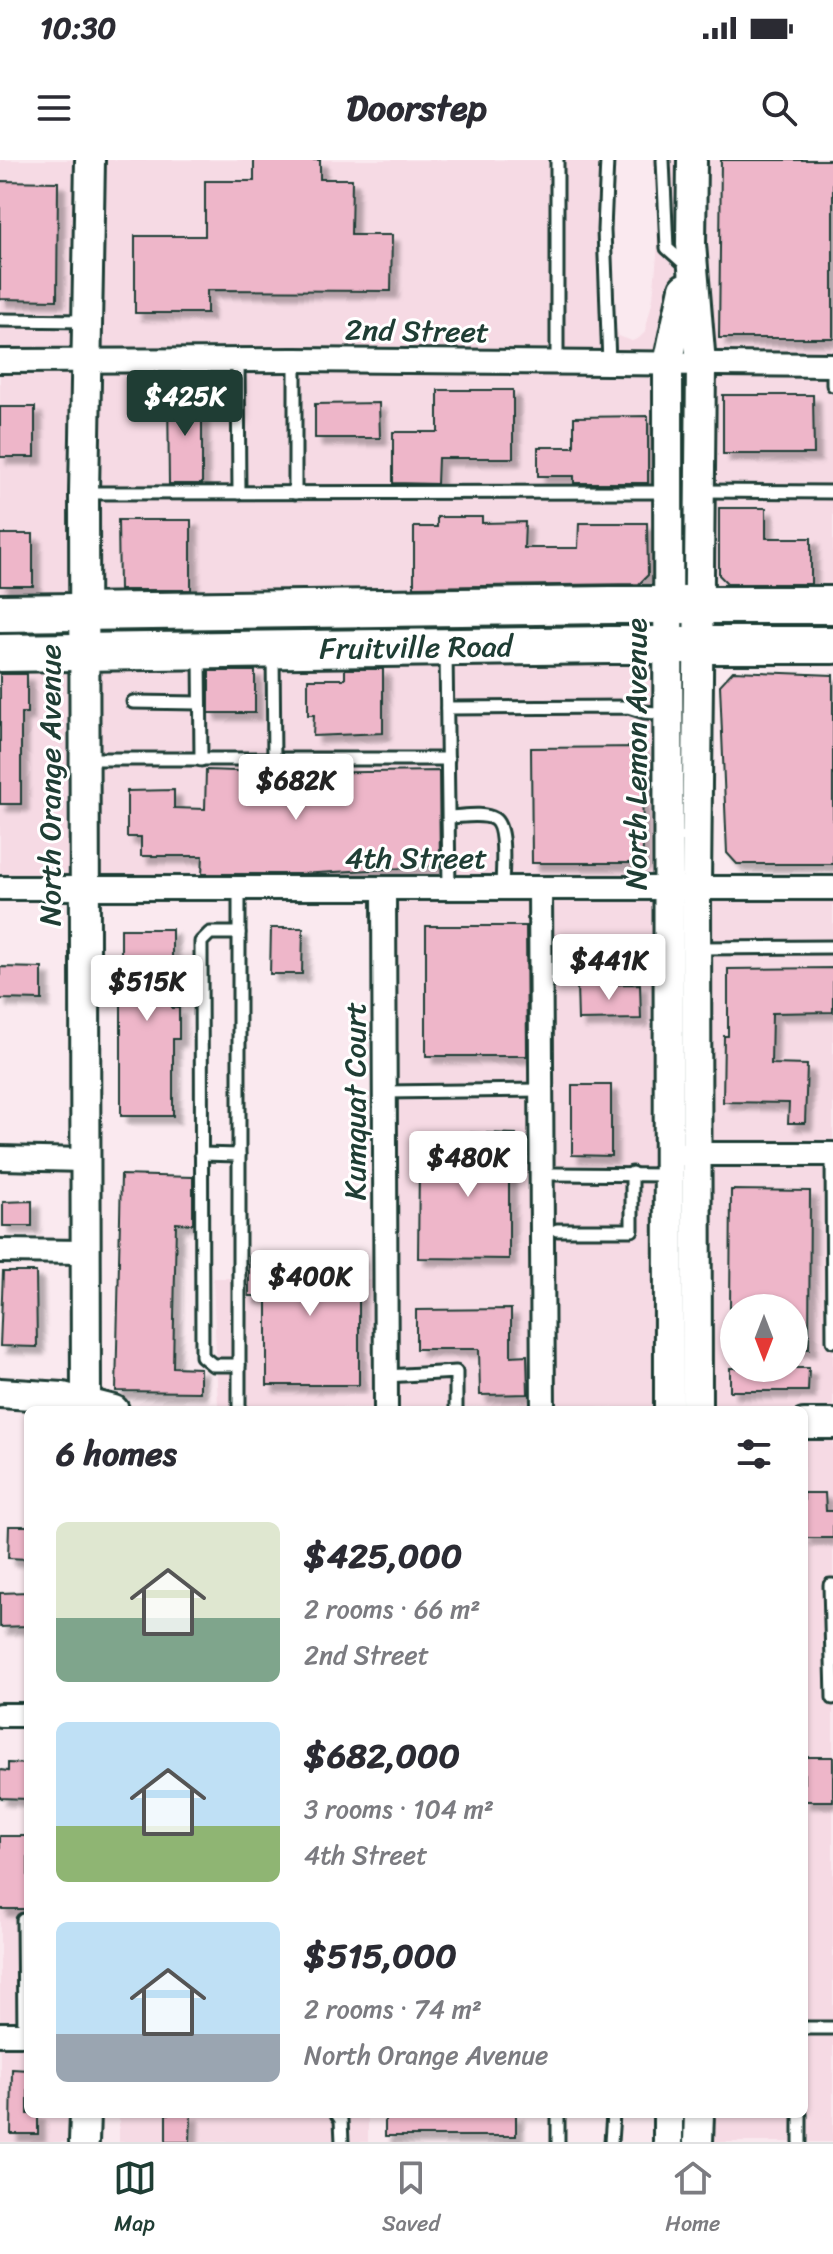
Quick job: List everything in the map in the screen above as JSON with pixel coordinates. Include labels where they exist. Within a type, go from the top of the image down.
[{"type":"main road","name":"Fruitville Road","points":[[0,613],[833,605]]},
{"type":"main road","name":"Fruitville Road","points":[[0,653],[833,645]]},
{"type":"street","name":"North Orange Avenue","points":[[86,1406],[84,493],[90,160]]},
{"type":"street","points":[[692,160],[690,256],[701,364],[700,491],[684,605],[683,888],[696,948],[678,1161],[697,1406]]},
{"type":"street","name":"North Lemon Avenue","points":[[684,605],[668,492],[668,364],[690,256]]},
{"type":"street","name":"2nd Street","points":[[0,361],[295,360],[833,365]]},
{"type":"street","name":"North Lemon Avenue","points":[[669,1406],[683,888],[669,714],[684,645]]},
{"type":"street","name":"4th Street","points":[[0,888],[833,888]]},
{"type":"street","points":[[540,888],[543,1406]]},
{"type":"street","name":"Kumquat Court","points":[[384,889],[386,1406]]},
{"type":"street","points":[[678,1161],[832,1154]]},
{"type":"street","points":[[0,1158],[84,1160]]},
{"type":"street","points":[[0,1251],[85,1252]]},
{"type":"street","points":[[0,1393],[43,1394],[86,1406]]},
{"type":"street","points":[[808,1424],[833,1424]]},
{"type":"street","points":[[0,1715],[24,1715]]},
{"type":"street","points":[[0,2034],[24,2034]]},
{"type":"street","points":[[84,2142],[85,2118]]},
{"type":"street","points":[[668,2118],[668,2142]]},
{"type":"street","points":[[698,2142],[699,2118]]},
{"type":"lane","points":[[557,160],[557,363]]},
{"type":"lane","points":[[607,160],[604,230],[609,363]]},
{"type":"lane","points":[[663,160],[667,248],[690,256]]},
{"type":"lane","points":[[0,320],[89,321]]},
{"type":"lane","points":[[238,360],[239,493]]},
{"type":"lane","points":[[295,360],[295,493]]},
{"type":"lane","points":[[833,365],[833,385]]},
{"type":"lane","points":[[700,491],[833,492]]},
{"type":"lane","points":[[84,493],[668,492]]},
{"type":"lane","points":[[446,648],[449,888]]},
{"type":"lane","points":[[273,651],[274,760]]},
{"type":"lane","points":[[200,652],[201,760]]},
{"type":"lane","points":[[133,702],[200,703]]},
{"type":"lane","points":[[447,708],[628,707],[669,714]]},
{"type":"lane","points":[[84,759],[448,759]]},
{"type":"lane","points":[[449,817],[484,816],[498,823],[502,834],[502,888]]},
{"type":"lane","points":[[239,889],[239,1406]]},
{"type":"lane","points":[[239,933],[210,933],[201,942],[202,1356],[213,1365],[239,1365]]},
{"type":"lane","points":[[696,948],[833,947]]},
{"type":"lane","points":[[385,1092],[541,1090]]},
{"type":"lane","points":[[201,1154],[239,1155]]},
{"type":"lane","points":[[832,1154],[833,1341]]},
{"type":"lane","points":[[552,1174],[632,1173],[678,1161]]},
{"type":"lane","points":[[557,1230],[632,1230],[632,1173]]},
{"type":"lane","points":[[386,1376],[456,1372],[456,1406]]},
{"type":"lane","points":[[833,1585],[830,1585],[833,1698]]},
{"type":"lane","points":[[23,1920],[24,1958]]},
{"type":"lane","points":[[808,2028],[833,2028]]},
{"type":"lane","points":[[340,2118],[342,2142]]},
{"type":"lane","points":[[558,2118],[558,2142]]},
{"type":"lane","points":[[611,2142],[613,2118]]},
{"type":"lane","points":[[800,2118],[800,2142]]},
{"type":"shaded area","points":[[0,160],[79,160],[76,349],[0,350]]},
{"type":"shaded area","points":[[100,160],[607,160],[610,315],[619,336],[632,341],[645,332],[653,298],[657,212],[653,160],[681,160],[681,243],[660,352],[97,349]]},
{"type":"shaded area","points":[[702,160],[833,160],[833,354],[710,353],[701,244]]},
{"type":"shaded area","points":[[0,373],[75,373],[74,602],[0,601]]},
{"type":"shaded area","points":[[96,373],[658,376],[659,593],[95,602]]},
{"type":"shaded area","points":[[711,376],[833,376],[833,594],[710,593]]},
{"type":"shaded area","points":[[659,616],[659,633],[95,641],[94,625]]},
{"type":"shaded area","points":[[659,657],[659,876],[94,876],[94,664]]},
{"type":"shaded area","points":[[0,664],[74,664],[73,876],[0,876]]},
{"type":"shaded area","points":[[529,899],[533,1406],[397,1406],[395,900]]},
{"type":"shaded area","points":[[550,899],[659,899],[658,1406],[553,1406]]},
{"type":"shaded area","points":[[706,899],[833,900],[833,1142],[707,1142]]},
{"type":"shaded area","points":[[707,1165],[833,1166],[833,1413],[808,1412],[808,1406],[707,1406]]},
{"type":"shaded area","points":[[213,1278],[375,1279],[376,1406],[218,1406]]},
{"type":"shaded area","points":[[808,1435],[833,1436],[833,2142],[709,2142],[709,2118],[808,2118]]},
{"type":"shaded area","points":[[24,1863],[24,2022],[0,2022],[0,1864]]},
{"type":"shaded area","points":[[0,2045],[24,2045],[24,2118],[75,2118],[74,2142],[0,2142]]},
{"type":"shaded area","points":[[119,2118],[368,2118],[368,2142],[119,2142]]},
{"type":"building","points":[[254,160],[320,160],[320,179],[352,179],[351,235],[392,235],[391,291],[207,290],[207,313],[135,313],[135,236],[205,236],[205,181],[254,181]]},
{"type":"building","points":[[721,160],[833,160],[833,338],[719,338]]},
{"type":"building","points":[[0,181],[58,182],[57,300],[0,299]]},
{"type":"building","points":[[438,390],[513,390],[513,458],[438,458],[437,484],[393,483],[393,432],[438,432]]},
{"type":"building","points":[[202,391],[202,484],[169,484],[168,392]]},
{"type":"building","points":[[723,395],[813,395],[814,454],[723,454]]},
{"type":"building","points":[[379,403],[380,438],[315,438],[315,404]]},
{"type":"building","points":[[0,407],[35,407],[35,457],[0,457]]},
{"type":"building","points":[[648,416],[648,483],[574,483],[574,476],[538,476],[538,447],[574,447],[574,417]]},
{"type":"building","points":[[719,508],[766,508],[766,538],[811,538],[811,584],[728,584],[719,575]]},
{"type":"building","points":[[437,517],[482,517],[482,523],[525,522],[524,548],[578,548],[579,523],[647,523],[648,575],[639,584],[414,587],[414,527],[437,527]]},
{"type":"building","points":[[118,520],[191,520],[191,590],[119,590]]},
{"type":"building","points":[[0,534],[33,534],[33,586],[0,586]]},
{"type":"building","points":[[345,669],[383,669],[383,733],[313,736],[314,715],[308,715],[308,679],[345,679]]},
{"type":"building","points":[[209,671],[255,671],[255,713],[209,713]]},
{"type":"building","points":[[733,671],[833,675],[833,864],[737,864],[727,853],[720,685]]},
{"type":"building","points":[[0,674],[27,674],[27,713],[21,713],[21,804],[0,804]]},
{"type":"building","points":[[642,747],[643,863],[532,863],[531,748]]},
{"type":"building","points":[[206,770],[295,773],[439,771],[440,866],[299,874],[202,874],[203,856],[141,856],[141,837],[127,837],[127,791],[174,790],[174,808],[205,809]]},
{"type":"building","points":[[426,926],[526,926],[527,1056],[426,1056]]},
{"type":"building","points":[[271,928],[303,928],[302,974],[270,974]]},
{"type":"building","points":[[121,929],[172,929],[172,1008],[179,1008],[179,1039],[173,1039],[173,1116],[121,1116]]},
{"type":"building","points":[[0,967],[42,968],[42,1000],[0,999]]},
{"type":"building","points":[[833,968],[833,1012],[772,1013],[771,1064],[807,1065],[805,1123],[788,1123],[789,1103],[723,1102],[724,1036],[728,1036],[728,969]]},
{"type":"building","points":[[640,984],[641,1019],[578,1020],[577,985]]},
{"type":"building","points":[[572,1085],[611,1085],[611,1156],[572,1155]]},
{"type":"building","points":[[448,1132],[516,1134],[516,1165],[509,1165],[509,1259],[418,1258],[419,1166],[447,1166]]},
{"type":"building","points":[[121,1175],[193,1177],[193,1224],[176,1223],[173,1367],[200,1368],[200,1392],[116,1391]]},
{"type":"building","points":[[731,1190],[810,1191],[809,1349],[808,1294],[730,1294]]},
{"type":"building","points":[[32,1201],[32,1226],[3,1226],[3,1202]]},
{"type":"building","points":[[249,1257],[359,1257],[359,1385],[267,1385],[267,1296],[249,1296]]},
{"type":"building","points":[[3,1272],[36,1272],[37,1347],[0,1346]]},
{"type":"building","points":[[511,1309],[511,1356],[527,1355],[528,1394],[480,1395],[479,1349],[416,1349],[416,1310]]},
{"type":"building","points":[[809,1368],[808,1391],[730,1391],[730,1382],[808,1382]]},
{"type":"building","points":[[808,1493],[825,1493],[826,1511],[833,1511],[833,1538],[808,1538]]},
{"type":"building","points":[[9,1526],[24,1526],[24,1559],[8,1558]]},
{"type":"building","points":[[24,1592],[24,1626],[0,1627],[0,1593]]},
{"type":"building","points":[[808,1757],[833,1757],[833,1801],[808,1801]]},
{"type":"building","points":[[8,1763],[24,1764],[24,1799],[0,1798],[0,1770],[8,1771]]},
{"type":"building","points":[[0,1836],[24,1836],[24,1909],[0,1909]]},
{"type":"building","points":[[12,2069],[24,2070],[24,2118],[38,2118],[38,2134],[11,2134]]},
{"type":"building","points":[[166,2118],[191,2118],[190,2142],[166,2142]]},
{"type":"building","points":[[385,2118],[516,2118],[516,2136],[385,2136]]}]
